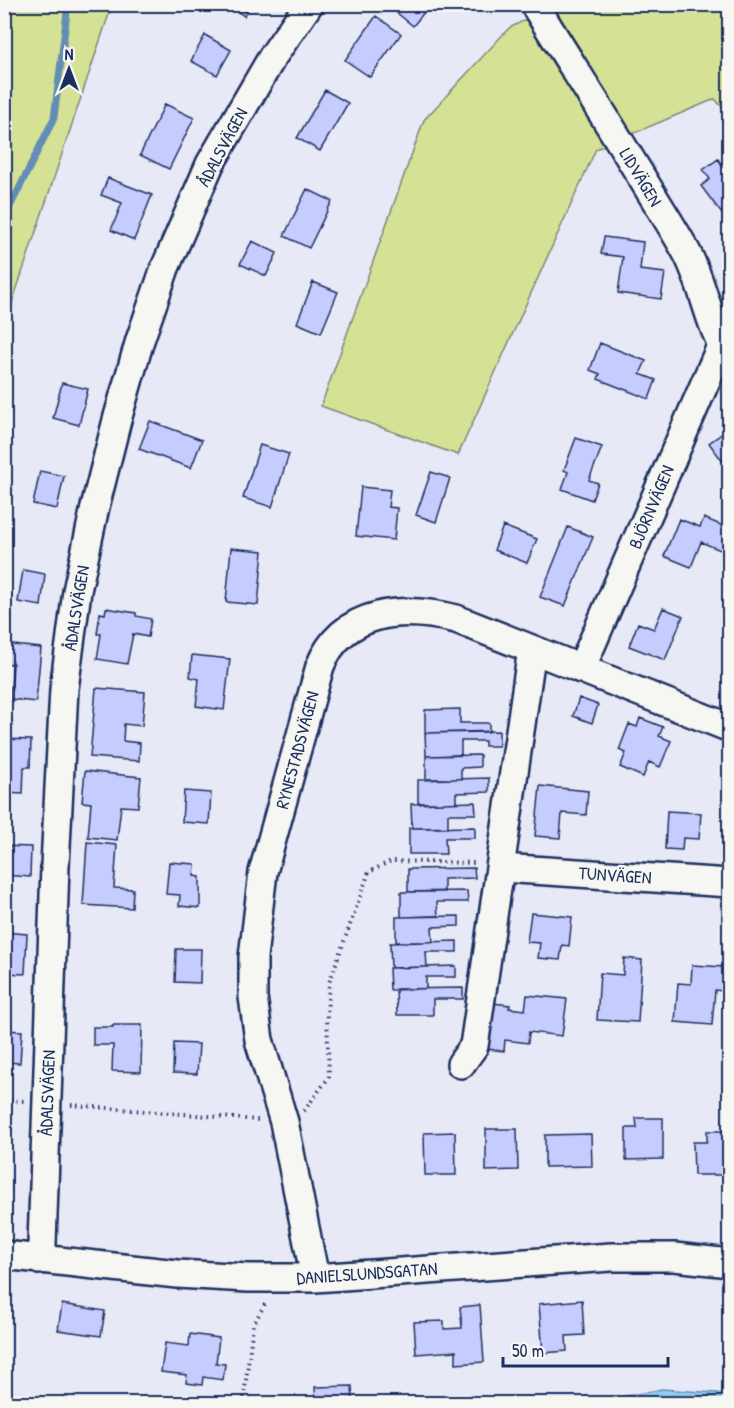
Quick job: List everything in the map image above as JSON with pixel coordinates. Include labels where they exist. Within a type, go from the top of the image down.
[{"type":"street","name":"ÅDALSVÄGEN","points":[[39,1260],[42,1244],[64,690],[77,591],[95,507],[130,374],[165,268],[210,164],[273,56],[309,4]]},
{"type":"street","name":"LIDVÄGEN","points":[[534,4],[688,254],[707,302],[711,321],[725,352]]},
{"type":"street","name":"BJÖRNVÄGEN","points":[[581,669],[725,352]]},
{"type":"street","name":"RYNESTADSVÄGEN","points":[[315,1278],[284,1122],[259,1040],[254,997],[253,957],[263,872],[324,657],[338,636],[348,628],[376,616],[403,612],[436,614],[456,619],[729,728]]},
{"type":"street","points":[[461,1064],[474,1046],[532,649]]},
{"type":"street","name":"TUNVÄGEN","points":[[501,868],[729,883]]},
{"type":"street","name":"DANIELSLUNDSGATAN","points":[[4,1255],[197,1276],[315,1278],[611,1257],[674,1257],[729,1263]]},
{"type":"path","points":[[4,1100],[296,1123],[329,1077],[328,983],[369,872],[391,861],[475,863],[501,868]]},
{"type":"path","points":[[243,1404],[253,1325],[266,1302]]},
{"type":"green space","points":[[5,4],[112,5],[13,300],[5,333]]},
{"type":"green space","points":[[556,5],[729,5],[729,115],[715,99],[596,149],[458,455],[321,406],[424,120],[509,28]]},
{"type":"water","points":[[662,1389],[729,1394],[729,1403],[597,1403]]},
{"type":"building","points":[[226,4],[251,4],[244,16]]},
{"type":"building","points":[[386,4],[417,4],[425,11],[413,26]]},
{"type":"building","points":[[376,16],[401,34],[370,77],[345,60]]},
{"type":"building","points":[[205,35],[231,50],[217,75],[191,61]]},
{"type":"building","points":[[325,90],[348,103],[320,151],[297,138]]},
{"type":"building","points":[[165,104],[194,118],[169,169],[140,155]]},
{"type":"building","points":[[718,159],[724,168],[730,164],[730,215],[725,218],[701,186],[710,179],[703,170]]},
{"type":"building","points":[[108,178],[152,195],[134,240],[111,230],[122,203],[101,195]]},
{"type":"building","points":[[307,189],[332,201],[309,248],[284,236]]},
{"type":"building","points":[[604,237],[643,242],[640,270],[665,273],[661,299],[618,293],[623,257],[601,254]]},
{"type":"building","points":[[252,241],[277,253],[266,276],[240,264]]},
{"type":"building","points":[[313,282],[338,292],[321,333],[297,323]]},
{"type":"building","points":[[600,343],[646,361],[640,374],[656,380],[649,399],[598,379],[600,374],[590,370]]},
{"type":"building","points":[[62,383],[88,389],[79,425],[53,418]]},
{"type":"building","points":[[150,421],[202,440],[191,468],[139,449]]},
{"type":"building","points":[[730,428],[730,471],[709,443]]},
{"type":"building","points":[[576,438],[602,447],[589,480],[598,483],[592,500],[562,489],[568,472],[564,470]]},
{"type":"building","points":[[260,445],[289,454],[272,507],[243,498]]},
{"type":"building","points":[[40,471],[64,476],[57,509],[33,504]]},
{"type":"building","points":[[431,472],[450,478],[436,522],[416,515]]},
{"type":"building","points":[[361,487],[390,490],[388,507],[397,508],[394,540],[356,536]]},
{"type":"building","points":[[704,518],[730,529],[730,535],[723,551],[701,542],[691,567],[664,556],[679,519],[700,527]]},
{"type":"building","points":[[503,526],[537,539],[527,563],[494,550]]},
{"type":"building","points":[[568,527],[593,537],[565,606],[540,597]]},
{"type":"building","points":[[231,548],[263,551],[258,605],[226,602]]},
{"type":"building","points":[[23,570],[45,574],[41,606],[18,602]]},
{"type":"building","points":[[106,608],[136,613],[136,616],[151,619],[148,637],[133,634],[127,664],[97,659],[101,634],[97,634],[100,613],[105,614]]},
{"type":"building","points":[[663,608],[683,616],[665,660],[629,646],[638,623],[654,629]]},
{"type":"building","points":[[4,644],[41,648],[36,702],[10,699],[13,664],[4,663]]},
{"type":"building","points":[[192,655],[230,659],[224,710],[196,706],[199,679],[190,677]]},
{"type":"building","points":[[96,688],[145,692],[142,726],[124,724],[123,741],[140,743],[139,761],[90,757]]},
{"type":"building","points":[[579,698],[598,705],[592,723],[573,716]]},
{"type":"building","points":[[460,709],[460,723],[489,723],[489,732],[425,733],[425,710]]},
{"type":"building","points":[[640,718],[663,727],[659,736],[671,741],[660,767],[649,762],[643,777],[620,767],[626,753],[619,750],[629,724],[637,727]]},
{"type":"building","points":[[499,731],[499,746],[485,746],[485,741],[461,741],[461,755],[426,756],[425,733]]},
{"type":"building","points":[[4,739],[31,740],[30,767],[24,767],[23,794],[4,793]]},
{"type":"building","points":[[480,755],[480,767],[461,768],[461,779],[426,779],[426,756]]},
{"type":"building","points":[[85,771],[141,777],[138,807],[121,806],[117,840],[88,837],[91,803],[82,802]]},
{"type":"building","points":[[489,778],[489,792],[456,793],[456,803],[418,803],[418,780]]},
{"type":"building","points":[[540,786],[588,791],[586,815],[562,813],[560,838],[535,836]]},
{"type":"building","points":[[184,791],[211,793],[209,824],[182,822]]},
{"type":"building","points":[[475,802],[476,814],[448,814],[448,828],[412,828],[411,804]]},
{"type":"building","points":[[667,811],[701,813],[699,839],[683,838],[682,850],[665,849]]},
{"type":"building","points":[[475,827],[475,838],[445,838],[446,854],[409,854],[409,828]]},
{"type":"building","points":[[87,842],[117,845],[114,888],[133,889],[132,908],[83,905]]},
{"type":"building","points":[[4,846],[31,847],[30,877],[4,875]]},
{"type":"building","points":[[169,862],[195,864],[194,876],[200,877],[200,908],[179,906],[180,895],[166,894]]},
{"type":"building","points":[[474,868],[475,878],[444,879],[444,892],[408,892],[408,869]]},
{"type":"building","points":[[467,891],[468,902],[437,902],[438,916],[401,917],[401,892]]},
{"type":"building","points":[[531,913],[572,917],[569,946],[562,945],[560,960],[538,958],[540,943],[527,942]]},
{"type":"building","points":[[459,916],[459,926],[432,927],[433,942],[396,942],[396,917]]},
{"type":"building","points":[[4,932],[27,934],[25,974],[4,973]]},
{"type":"building","points":[[457,941],[457,952],[426,952],[427,967],[391,968],[390,943]]},
{"type":"building","points":[[176,949],[201,949],[200,983],[175,982]]},
{"type":"building","points":[[624,958],[642,960],[638,1022],[597,1020],[600,973],[623,975]]},
{"type":"building","points":[[692,965],[724,967],[722,991],[715,990],[712,1025],[675,1022],[678,983],[691,984]]},
{"type":"building","points":[[456,966],[456,977],[426,977],[426,989],[390,990],[389,968]]},
{"type":"building","points":[[463,988],[463,999],[433,999],[433,1015],[397,1015],[396,989]]},
{"type":"building","points":[[527,995],[567,999],[562,1036],[529,1032],[528,1043],[505,1040],[504,1051],[487,1049],[493,1003],[525,1010]]},
{"type":"building","points":[[113,1025],[142,1025],[141,1072],[112,1071],[113,1045],[93,1045],[93,1027],[113,1027]]},
{"type":"building","points":[[4,1030],[22,1031],[20,1063],[4,1062]]},
{"type":"building","points":[[174,1043],[199,1044],[197,1074],[173,1073]]},
{"type":"building","points":[[636,1118],[663,1118],[663,1159],[626,1160],[626,1128],[637,1128]]},
{"type":"building","points":[[486,1129],[517,1129],[518,1170],[486,1171]]},
{"type":"building","points":[[707,1131],[730,1131],[730,1160],[724,1160],[724,1175],[694,1175],[693,1142],[707,1142]]},
{"type":"building","points":[[455,1132],[456,1175],[425,1175],[424,1133]]},
{"type":"building","points":[[591,1134],[592,1166],[545,1167],[545,1135]]},
{"type":"building","points":[[582,1300],[584,1335],[566,1336],[567,1351],[543,1353],[539,1304]]},
{"type":"building","points":[[62,1304],[105,1311],[101,1336],[58,1330]]},
{"type":"building","points":[[480,1305],[484,1362],[456,1364],[456,1351],[416,1354],[414,1322],[444,1321],[444,1329],[462,1328],[460,1307]]},
{"type":"building","points":[[190,1334],[219,1338],[216,1363],[225,1364],[223,1380],[203,1377],[202,1385],[186,1383],[187,1375],[161,1372],[165,1343],[189,1346]]},
{"type":"building","points":[[352,1386],[353,1404],[316,1404],[315,1387]]},
{"type":"waterway","points":[[4,219],[54,118],[68,4]]}]
